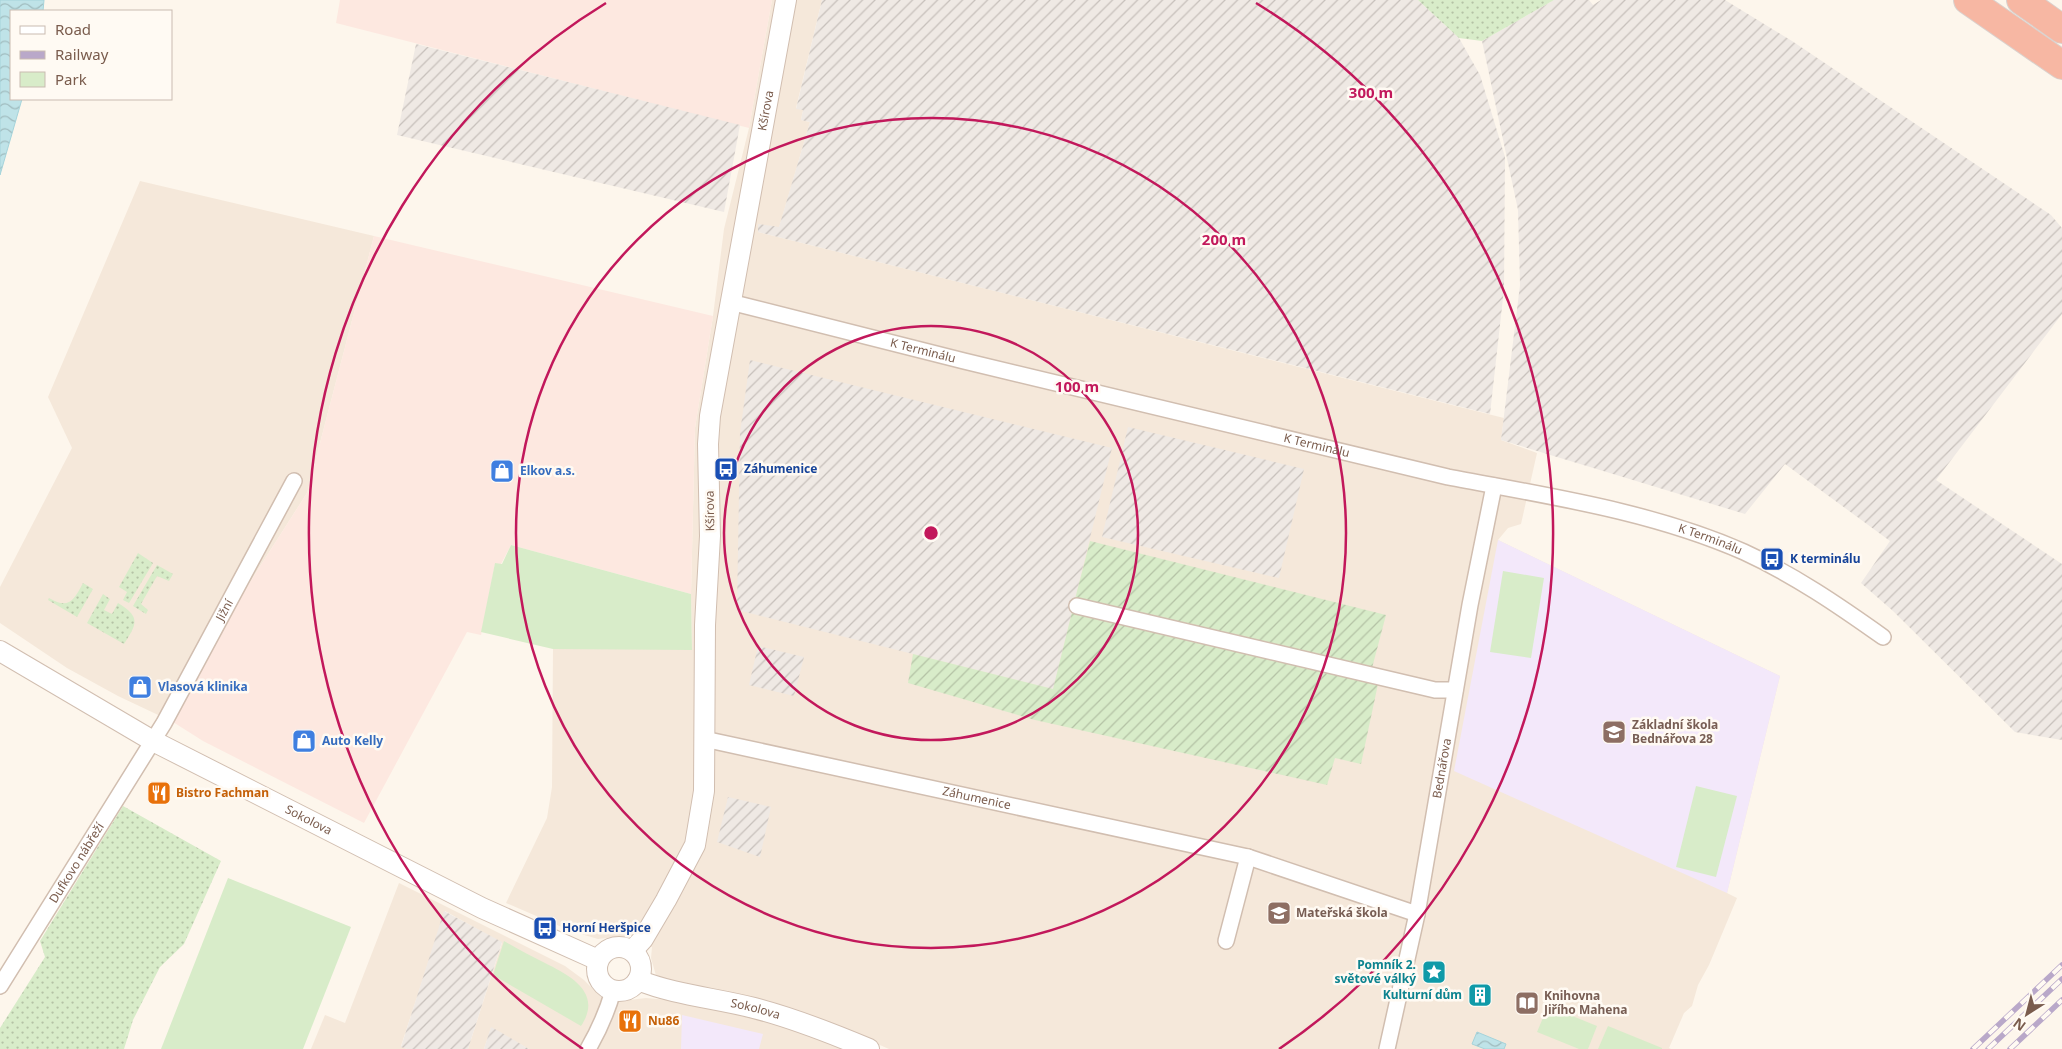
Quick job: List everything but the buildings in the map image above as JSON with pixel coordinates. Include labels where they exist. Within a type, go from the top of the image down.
[{"type":"highway","points":[[1968,0],[2062,65]]},
{"type":"highway","points":[[2021,0],[2062,28]]},
{"type":"street","name":"Kšírova","points":[[632,951],[643,939],[662,908],[695,845],[704,791],[705,625],[710,536],[708,444],[710,416],[786,0]]},
{"type":"street","name":"K Terminálu","points":[[730,302],[972,363],[1448,477],[1529,491],[1678,528],[1727,546],[1781,570],[1816,590],[1883,637]]},
{"type":"street","name":"Jižní","points":[[153,741],[294,481]]},
{"type":"street","name":"Bednářova","points":[[1387,1049],[1417,914],[1455,690],[1494,486]]},
{"type":"street","points":[[1077,606],[1435,690],[1455,690]]},
{"type":"street","name":"Sokolova","points":[[0,651],[153,741],[482,908],[598,960]]},
{"type":"street","name":"Záhumenice","points":[[704,739],[1248,856],[1417,914]]},
{"type":"street","name":"Dufkovo nábřeží","points":[[0,986],[153,741]]},
{"type":"street","points":[[1226,941],[1248,856]]},
{"type":"street","points":[[618,946],[632,951],[640,961],[641,967],[638,980],[631,988],[625,991],[612,991],[598,978],[596,971],[598,960],[610,948],[618,946]]},
{"type":"street","name":"Sokolova","points":[[638,980],[659,988],[724,1001],[782,1016],[869,1049]]},
{"type":"street","points":[[588,1049],[601,1025],[612,991]]},
{"type":"shaded area","points":[[340,0],[772,0],[749,128],[336,23]]},
{"type":"shaded area","points":[[772,0],[822,0],[796,108],[803,110],[801,120],[810,122],[779,228],[758,232],[1504,418],[1501,440],[1537,453],[1521,524],[1508,528],[1498,540],[1780,676],[1727,893],[1737,898],[1709,965],[1698,985],[1692,1006],[1684,1013],[1669,1048],[1671,1049],[889,1049],[834,1025],[657,979],[651,958],[652,947],[626,936],[598,939],[571,931],[506,903],[547,818],[552,787],[553,649],[692,649],[691,594],[695,428],[713,316],[724,229],[749,128]]},
{"type":"shaded area","points":[[822,0],[1418,0],[1459,38],[1480,75],[1505,157],[1504,289],[1490,414],[758,232],[758,224],[779,227],[810,122],[801,120],[803,110],[796,109]]},
{"type":"shaded area","points":[[1554,0],[1589,0],[1593,5],[1601,0],[1725,0],[1792,41],[2051,215],[2062,228],[2062,314],[1936,480],[2062,564],[2062,740],[2015,732],[1893,611],[1861,583],[1890,541],[1785,464],[1745,514],[1501,440],[1520,285],[1518,210],[1482,41]]},
{"type":"shaded area","points":[[416,44],[740,125],[724,212],[397,135]]},
{"type":"shaded area","points":[[140,181],[374,236],[307,493],[234,607],[173,722],[118,696],[67,668],[0,623],[0,587],[72,448],[48,397]]},
{"type":"shaded area","points":[[374,236],[713,316],[695,428],[691,594],[511,545],[501,564],[495,564],[481,635],[467,632],[364,823],[203,741],[173,722],[234,607],[307,493]]},
{"type":"shaded area","points":[[750,360],[1112,448],[1053,689],[737,610],[740,433]]},
{"type":"shaded area","points":[[1128,427],[1304,469],[1279,578],[1102,537]]},
{"type":"shaded area","name":"Základní škola Bednářova 28","points":[[1498,540],[1780,676],[1727,893],[1454,771]]},
{"type":"shaded area","points":[[758,646],[804,657],[794,696],[749,685]]},
{"type":"shaded area","points":[[728,797],[771,807],[760,857],[717,842]]},
{"type":"shaded area","points":[[399,883],[565,966],[584,980],[599,995],[613,1002],[646,998],[691,1002],[786,1026],[853,1049],[529,1049],[491,1028],[484,1049],[468,1049],[502,943],[445,911],[401,1046],[407,1049],[311,1049],[325,1015],[345,1023]]},
{"type":"shaded area","points":[[444,911],[502,942],[468,1049],[407,1049],[401,1047]]},
{"type":"shaded area","points":[[682,1015],[763,1034],[759,1049],[681,1049]]},
{"type":"shaded area","points":[[491,1027],[502,1033],[529,1049],[484,1049]]},
{"type":"green space","points":[[1418,0],[1554,0],[1482,41],[1459,38]]},
{"type":"green space","points":[[1090,541],[1386,615],[1372,668],[1075,599]]},
{"type":"green space","points":[[511,545],[691,594],[692,650],[553,649],[481,632],[495,563],[502,564]]},
{"type":"green space","points":[[138,553],[153,563],[129,603],[123,600],[127,592],[119,587]]},
{"type":"green space","points":[[157,565],[173,574],[169,581],[157,576],[141,604],[148,610],[146,614],[133,606]]},
{"type":"green space","points":[[1503,571],[1544,578],[1531,658],[1490,652]]},
{"type":"green space","points":[[83,583],[93,589],[77,617],[48,600],[49,598],[66,603],[74,598]]},
{"type":"green space","points":[[103,594],[110,599],[104,610],[112,614],[118,603],[130,612],[133,617],[134,626],[124,644],[87,623]]},
{"type":"green space","points":[[1073,608],[1378,684],[1361,764],[1335,758],[1327,785],[1035,720],[908,683],[913,654],[1053,689]]},
{"type":"green space","points":[[1696,786],[1737,796],[1716,877],[1676,867]]},
{"type":"green space","points":[[123,806],[221,861],[184,944],[160,967],[133,1020],[124,1049],[0,1049],[0,1028],[45,957],[40,941]]},
{"type":"green space","points":[[228,878],[351,927],[303,1049],[161,1049]]},
{"type":"green space","points":[[504,941],[565,974],[581,987],[586,995],[588,1004],[587,1014],[581,1026],[493,975]]},
{"type":"green space","points":[[1548,1006],[1597,1026],[1588,1049],[1579,1049],[1537,1032]]},
{"type":"green space","points":[[1608,1026],[1662,1048],[1662,1049],[1598,1049]]},
{"type":"water","points":[[0,0],[44,0],[43,10],[10,10],[10,100],[22,100],[0,175]]},
{"type":"water","points":[[1477,1032],[1506,1044],[1504,1049],[1485,1049],[1472,1044]]},
{"type":"railway","points":[[1973,1049],[2062,965]]},
{"type":"railway","points":[[1988,1049],[2062,979]]},
{"type":"railway","points":[[2010,1049],[2062,1000]]},
{"type":"place","name":"Záhumenice","points":[[726,469]]},
{"type":"place","name":"Elkov a.s.","points":[[502,471]]},
{"type":"place","name":"K terminálu","points":[[1772,559]]},
{"type":"place","name":"Vlasová klinika","points":[[140,687]]},
{"type":"place","name":"Základní škola Bednářova 28","points":[[1614,732]]},
{"type":"place","name":"Auto Kelly","points":[[304,741]]},
{"type":"place","name":"Bistro Fachman","points":[[159,793]]},
{"type":"place","name":"Mateřská škola","points":[[1279,913]]},
{"type":"place","name":"Horní Heršpice","points":[[545,928]]},
{"type":"place","name":"Pomník 2. světové válký","points":[[1434,972]]},
{"type":"place","name":"Kulturní dům","points":[[1480,995]]},
{"type":"place","name":"Knihovna Jiřího Mahena","points":[[1527,1003]]},
{"type":"place","name":"Nu86","points":[[630,1021]]}]
